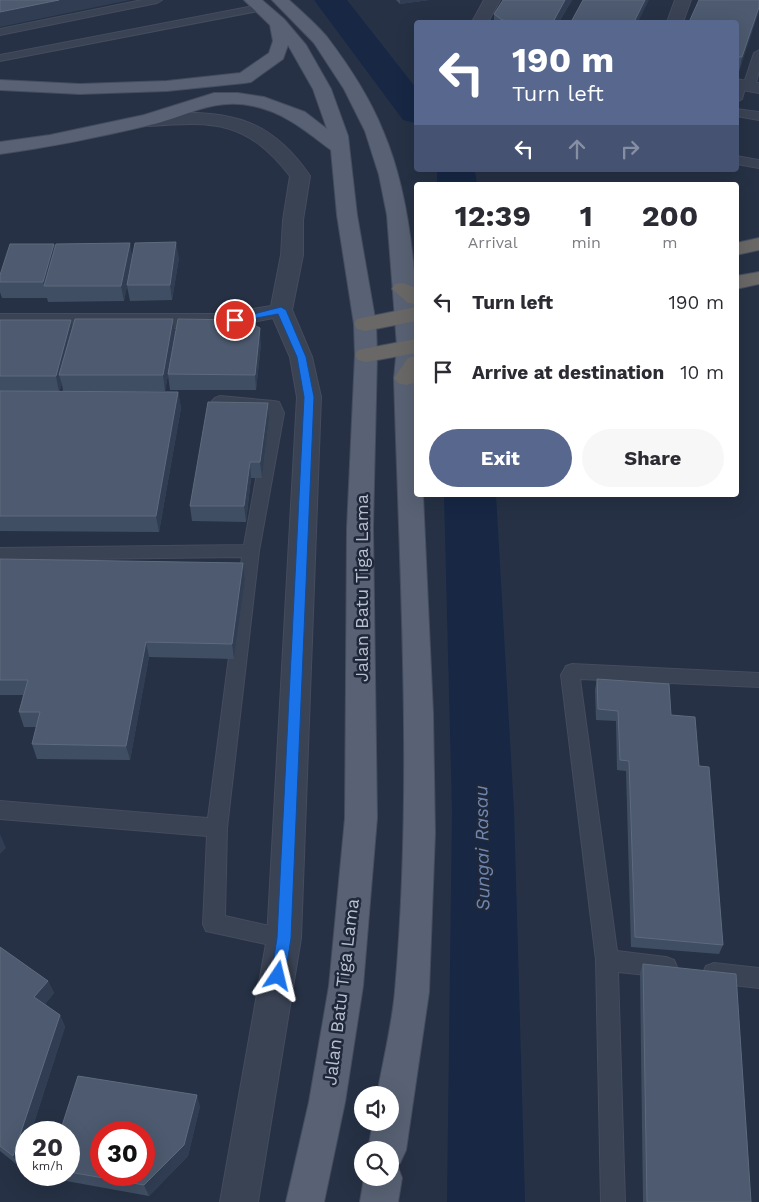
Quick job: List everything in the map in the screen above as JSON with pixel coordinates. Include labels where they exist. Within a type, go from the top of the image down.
[{"type":"highway","points":[[739,247],[759,244]]},
{"type":"highway","points":[[739,282],[759,278]]},
{"type":"highway","points":[[365,324],[410,304]]},
{"type":"highway","points":[[366,355],[412,358]]},
{"type":"main road","points":[[280,0],[320,40],[353,89],[374,131],[392,184],[410,304],[414,476]]},
{"type":"main road","name":"Jalan Batu Tiga Lama","points":[[253,3],[278,23],[297,45],[322,89],[339,136],[348,215],[365,324],[366,355],[360,528],[361,818],[346,986],[327,1102],[305,1202]]},
{"type":"main road","points":[[0,85],[90,89],[167,86],[245,78],[277,54],[281,41],[278,23]]},
{"type":"main road","points":[[0,148],[50,141],[149,120],[197,102],[214,98],[238,98],[258,102],[298,116],[341,149]]},
{"type":"main road","points":[[388,1141],[412,992],[419,833],[414,497]]},
{"type":"main road","points":[[379,1202],[382,1186]]},
{"type":"street","points":[[676,20],[683,0]]},
{"type":"street","points":[[481,20],[486,2]]},
{"type":"street","points":[[149,120],[194,117],[220,119],[246,127],[277,148],[300,176],[292,254],[281,310],[301,357],[309,397],[284,938],[239,1202]]},
{"type":"street","points":[[0,321],[222,321],[248,318],[281,310]]},
{"type":"lane","points":[[0,32],[157,0]]},
{"type":"lane","points":[[0,58],[253,3]]},
{"type":"lane","points":[[744,89],[759,53]]},
{"type":"lane","points":[[739,113],[759,116]]},
{"type":"lane","points":[[739,161],[759,164]]},
{"type":"lane","points":[[220,402],[274,406],[276,413],[251,551],[217,828],[214,924],[284,938]]},
{"type":"lane","points":[[0,554],[251,551]]},
{"type":"lane","points":[[613,1202],[607,960],[570,675],[572,671],[759,680]]},
{"type":"lane","points":[[0,810],[217,828]]},
{"type":"lane","points":[[607,960],[759,978]]},
{"type":"building","points":[[0,0],[59,0],[0,12]]},
{"type":"building","points":[[503,0],[565,0],[554,20],[502,20],[494,14]]},
{"type":"building","points":[[583,0],[645,0],[635,20],[572,20]]},
{"type":"building","points":[[699,0],[759,0],[759,7],[742,57],[739,57],[739,20],[690,20]]},
{"type":"building","points":[[176,242],[170,285],[127,285],[135,243]]},
{"type":"building","points":[[130,243],[121,286],[44,286],[56,244]]},
{"type":"building","points":[[10,244],[54,244],[43,282],[0,282],[0,275]]},
{"type":"building","points":[[75,319],[173,319],[163,375],[59,375]]},
{"type":"building","points":[[178,319],[244,320],[260,328],[255,375],[168,374]]},
{"type":"building","points":[[0,320],[71,320],[56,376],[0,376]]},
{"type":"building","points":[[0,391],[178,392],[156,516],[0,516]]},
{"type":"building","points":[[208,402],[268,403],[260,462],[250,462],[244,506],[190,506]]},
{"type":"building","points":[[0,559],[243,563],[232,644],[146,642],[126,746],[32,744],[40,712],[19,712],[28,680],[0,680]]},
{"type":"building","points":[[597,679],[669,684],[671,715],[695,717],[699,766],[709,767],[723,945],[635,937],[629,761],[620,760],[618,711],[598,709]]},
{"type":"building","points":[[0,947],[48,981],[34,997],[60,1015],[25,1121],[15,1121],[15,1150],[13,1156],[0,1146]]},
{"type":"building","points":[[643,964],[736,974],[751,1202],[647,1202]]},
{"type":"building","points":[[78,1076],[197,1095],[184,1145],[155,1174],[155,1121],[90,1121],[90,1176],[80,1174],[80,1121],[64,1121]]},
{"type":"waterway","name":"Sungai Rasau","points":[[330,0],[414,109]]},
{"type":"waterway","name":"Sungai Rasau","points":[[456,172],[457,182]]},
{"type":"waterway","name":"Sungai Rasau","points":[[470,497],[483,811],[486,1202]]},
{"type":"route","points":[[235,320],[281,310],[301,357],[309,397],[284,938],[278,976]]}]
